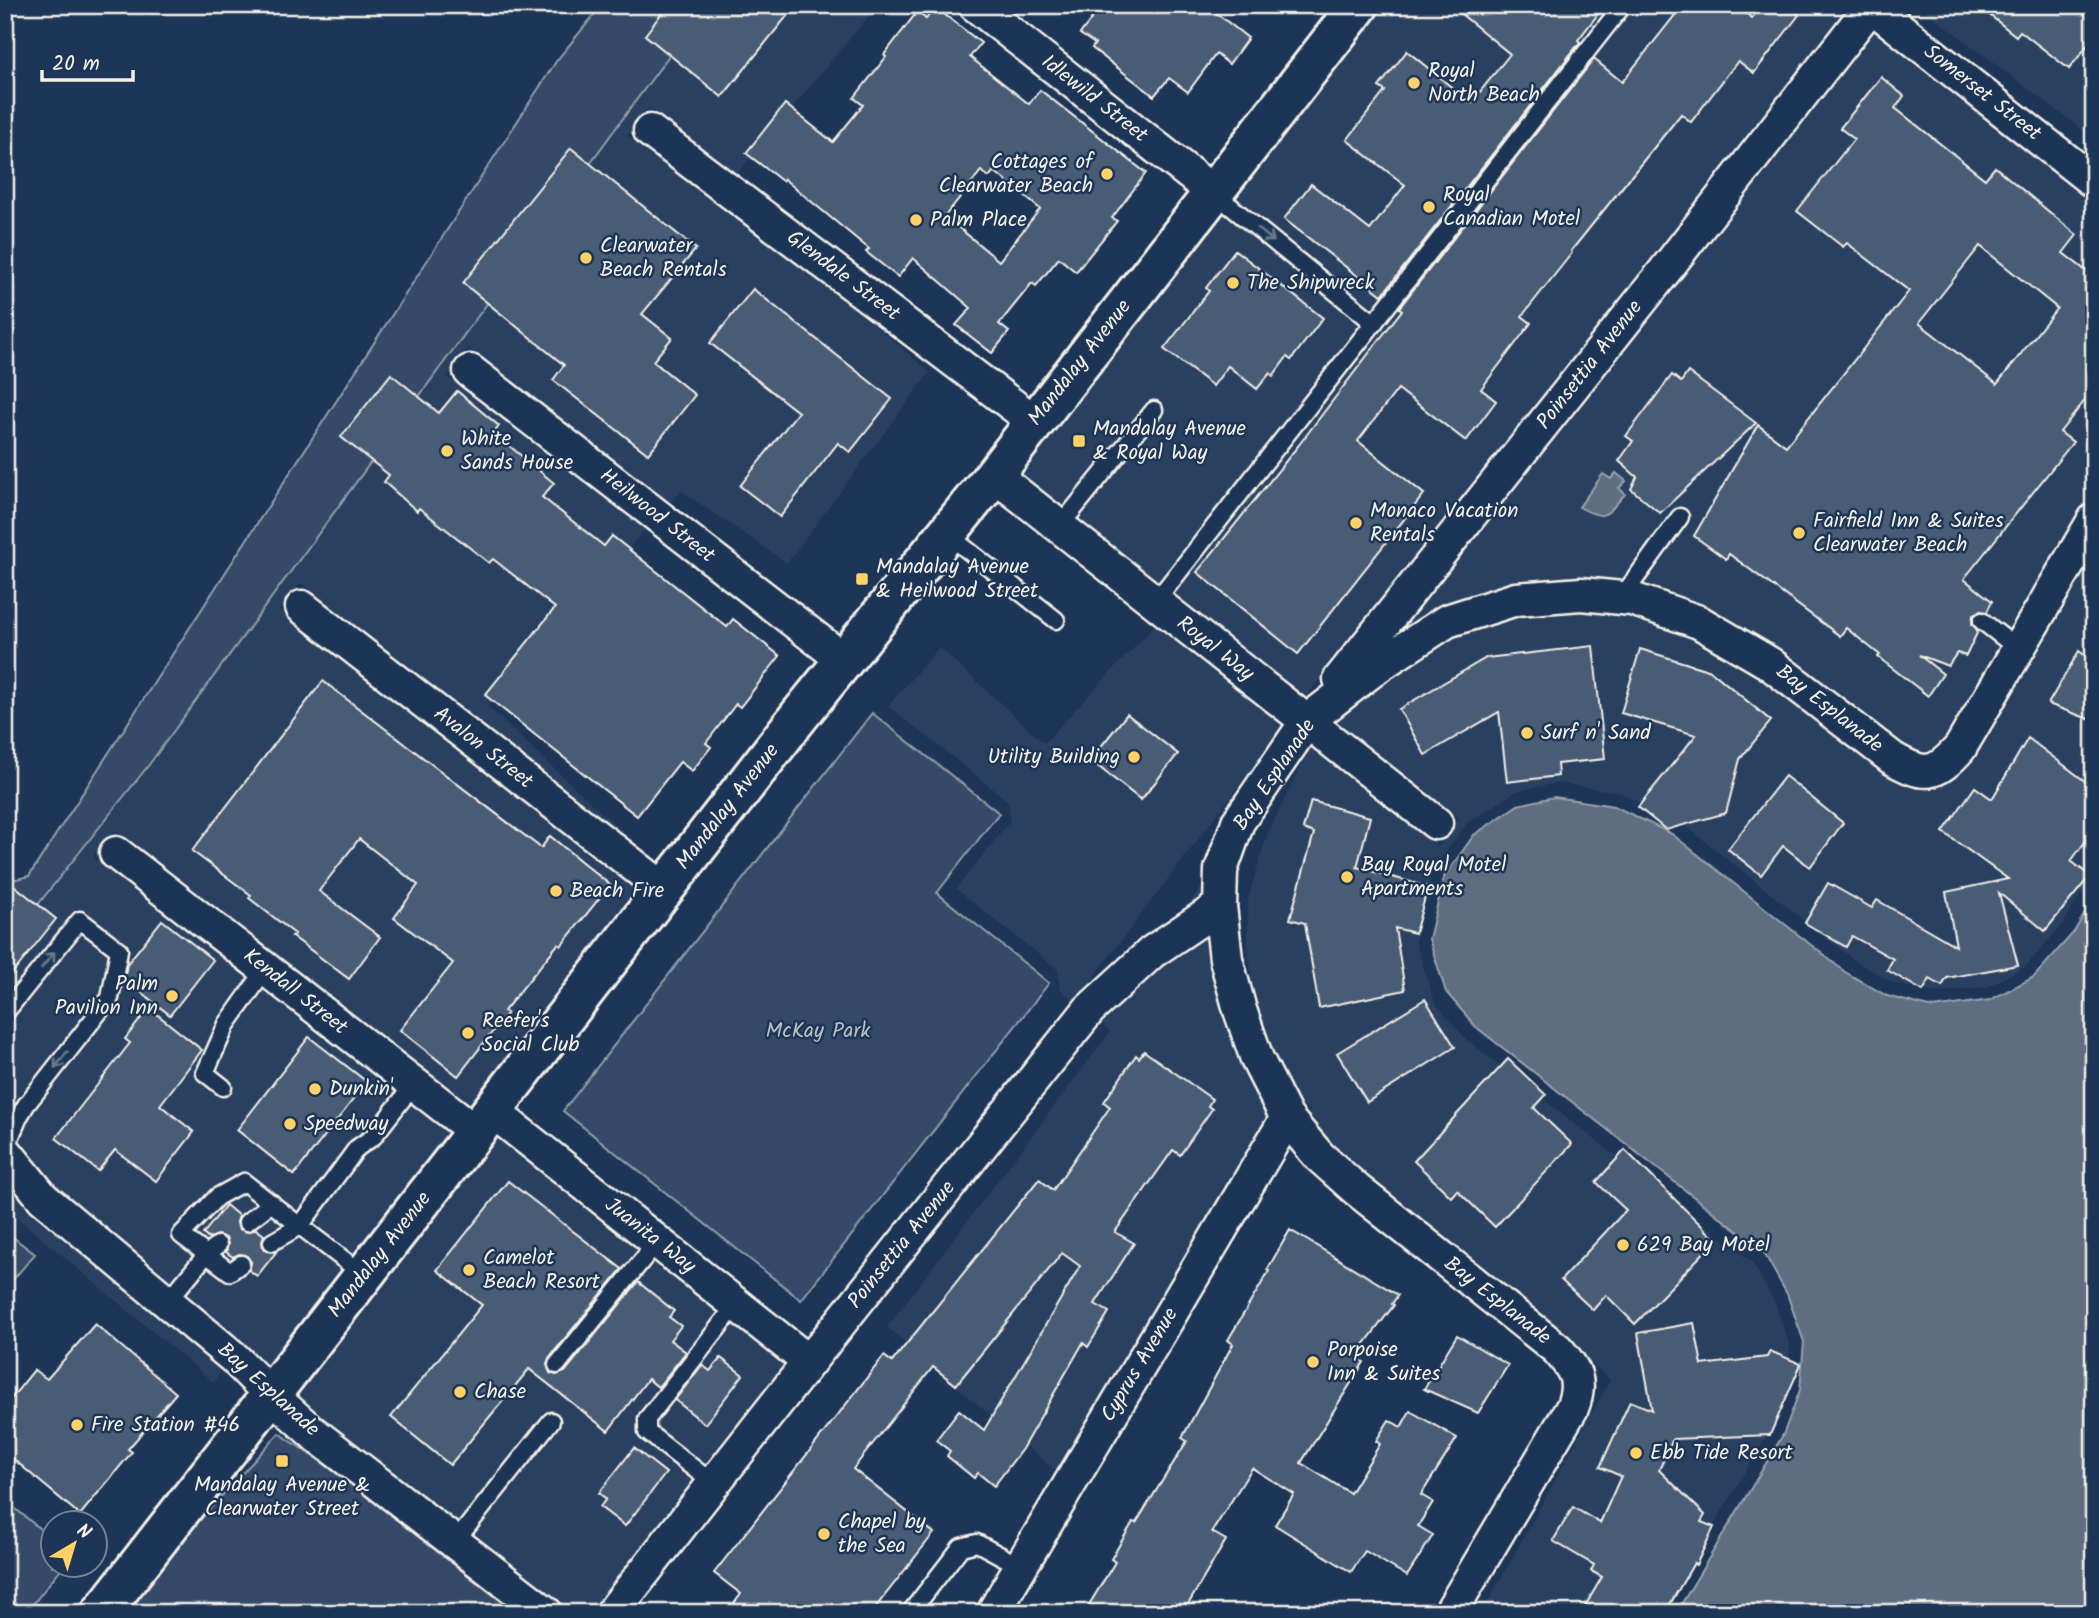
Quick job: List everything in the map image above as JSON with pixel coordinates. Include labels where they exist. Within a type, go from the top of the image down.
[{"type":"street","name":"Idlewild Street","points":[[975,5],[1213,192]]},
{"type":"street","name":"Mandalay Avenue","points":[[101,1613],[483,1120],[844,660],[1035,422],[1359,5]]},
{"type":"street","name":"Somerset Street","points":[[1870,6],[2094,182]]},
{"type":"street","name":"Poinsettia Avenue","points":[[1307,721],[1652,288],[1870,6]]},
{"type":"street","name":"Glendale Street","points":[[650,131],[1035,422]]},
{"type":"street","name":"Heilwood Street","points":[[470,371],[844,660]]},
{"type":"street","name":"Royal Way","points":[[994,474],[1436,823]]},
{"type":"street","name":"Bay Esplanade","points":[[1450,1613],[1572,1408],[1578,1393],[1577,1377],[1570,1363],[1557,1349],[1357,1190],[1319,1156],[1287,1118],[1257,1059],[1226,959],[1220,906],[1221,870],[1238,822],[1307,721],[1378,666],[1447,621],[1516,599],[1581,594],[1632,598],[1699,622],[1769,663],[1892,758],[1914,771],[1929,770],[1946,764],[1960,748],[2094,520]]},
{"type":"street","name":"Avalon Street","points":[[302,607],[664,889]]},
{"type":"street","name":"Kendall Street","points":[[117,853],[414,1084],[483,1120]]},
{"type":"street","name":"Poinsettia Avenue","points":[[612,1613],[1089,1010],[1152,952],[1220,906]]},
{"type":"street","name":"Cyprus Avenue","points":[[993,1613],[1287,1118]]},
{"type":"street","name":"Juanita Way","points":[[483,1120],[657,1242],[808,1362]]},
{"type":"street","name":"Bay Esplanade","points":[[5,1151],[43,1198],[233,1357],[312,1432],[455,1542],[529,1608]]},
{"type":"lane","points":[[1156,601],[1623,5]]},
{"type":"lane","points":[[1213,192],[1374,323]]},
{"type":"lane","points":[[1060,526],[1154,410]]},
{"type":"lane","points":[[1622,597],[1680,517]]},
{"type":"lane","points":[[946,534],[1056,620]]},
{"type":"lane","points":[[1983,621],[2018,649]]},
{"type":"lane","points":[[5,1013],[80,920],[118,950],[110,998],[26,1105],[5,1151]]},
{"type":"lane","points":[[223,1087],[205,1073],[227,1024],[266,969]]},
{"type":"lane","points":[[272,1242],[300,1226],[356,1148],[373,1138],[414,1084]]},
{"type":"lane","points":[[241,1264],[230,1272],[212,1250],[181,1235],[217,1198],[244,1182],[364,1275]]},
{"type":"lane","points":[[247,1222],[272,1203]]},
{"type":"lane","points":[[557,1365],[657,1242]]},
{"type":"lane","points":[[167,1302],[212,1250]]},
{"type":"lane","points":[[713,1484],[647,1432],[647,1419],[736,1305]]},
{"type":"lane","points":[[455,1542],[551,1421]]},
{"type":"lane","points":[[910,1613],[961,1547],[977,1543],[1020,1566]]},
{"type":"shaded area","points":[[706,5],[878,5],[737,174],[649,108],[627,136],[838,295],[930,372],[787,563],[681,491],[669,503],[468,348],[447,376],[645,530],[487,706],[631,840],[301,583],[279,611],[641,894],[473,1107],[115,830],[93,857],[452,1135],[271,1370],[243,1343],[55,1186],[8,1128],[5,1130],[5,946],[148,766]]},
{"type":"shaded area","points":[[1379,5],[1841,5],[1848,11],[1305,698],[1017,470]]},
{"type":"shaded area","points":[[1918,5],[2094,5],[2094,139]]},
{"type":"shaded area","points":[[1873,30],[2094,204],[2094,488],[1947,738],[1937,750],[1920,753],[1903,744],[1779,647],[1709,607],[1639,583],[1581,577],[1513,583],[1444,605],[1395,635],[1727,217]]},
{"type":"shaded area","points":[[1616,473],[1626,481],[1619,488],[1625,494],[1609,511],[1600,515],[1579,507],[1603,474],[1611,479]]},
{"type":"shaded area","points":[[2094,551],[2094,872],[2063,924],[2026,966],[1987,987],[1935,993],[1893,983],[1854,960],[1682,823],[1618,792],[1557,783],[1517,791],[1467,823],[1433,869],[1415,941],[1435,1003],[1466,1039],[1752,1262],[1774,1301],[1790,1346],[1786,1388],[1770,1431],[1661,1613],[1482,1613],[1610,1380],[1588,1361],[1568,1335],[1331,1144],[1307,1115],[1310,1110],[1300,1105],[1273,1050],[1256,1004],[1248,951],[1248,898],[1268,832],[1311,747],[1438,847],[1459,819],[1334,720],[1386,679],[1452,637],[1518,616],[1579,611],[1627,616],[1692,638],[1759,677],[1882,772],[1905,786],[1928,787],[1950,780],[1974,755]]},
{"type":"shaded area","points":[[1156,624],[1284,726],[1075,1002],[1060,989],[1058,970],[956,889],[1010,821],[1008,801],[888,706],[939,647],[1044,743]]},
{"type":"shaded area","points":[[1554,797],[1614,806],[1672,834],[1845,972],[1887,996],[1933,1008],[1990,1000],[2034,977],[2074,932],[2094,898],[2094,1613],[1676,1613],[1783,1435],[1800,1390],[1804,1342],[1787,1294],[1763,1251],[1476,1027],[1446,992],[1429,939],[1444,877],[1474,835],[1518,805]]},
{"type":"shaded area","points":[[1228,852],[1215,957],[1224,1014],[1242,1066],[1268,1119],[1058,1473],[887,1327],[1110,1032],[1100,1022]]},
{"type":"shaded area","points":[[493,1134],[785,1366],[592,1613],[574,1613],[294,1392]]},
{"type":"shaded area","points":[[5,1180],[31,1212],[221,1370],[214,1383],[15,1216],[5,1221]]},
{"type":"green space","points":[[602,5],[706,5],[148,766],[5,946],[8,881],[29,876],[557,60]]},
{"type":"green space","name":"McKay Park","points":[[872,713],[999,813],[937,893],[1049,983],[801,1300],[563,1111]]},
{"type":"green space","points":[[5,1233],[35,1254],[5,1289]]},
{"type":"green space","points":[[279,1433],[333,1470],[516,1613],[121,1613],[156,1568]]},
{"type":"green space","points":[[5,1500],[38,1527],[38,1580],[52,1580],[26,1613],[5,1613]]},
{"type":"building","points":[[668,5],[796,5],[722,97],[645,35]]},
{"type":"building","points":[[1102,5],[1206,5],[1248,38],[1229,64],[1216,54],[1188,92],[1169,78],[1154,96],[1092,48],[1095,44],[1080,34]]},
{"type":"building","points":[[1450,5],[1605,5],[1578,40],[1580,42],[1382,295],[1284,219],[1311,184],[1370,230],[1405,185],[1347,140],[1385,91],[1379,87],[1407,51],[1471,103],[1510,54]]},
{"type":"building","points":[[1683,5],[1736,5],[1752,18],[1762,5],[1787,5],[1799,15],[1754,73],[1738,61],[1691,122],[1681,114],[1571,251],[1522,316],[1531,323],[1481,389],[1496,401],[1466,441],[1398,389],[1358,441],[1424,494],[1298,654],[1197,572],[1298,446],[1402,310],[1399,308],[1594,59],[1622,82]]},
{"type":"building","points":[[1977,5],[2094,5],[2094,37],[2069,69],[2020,31],[2016,36]]},
{"type":"building","points":[[935,7],[981,43],[970,57],[1029,104],[1040,90],[1146,173],[1112,218],[1117,221],[1076,272],[1059,258],[1036,286],[1032,283],[999,324],[1009,332],[992,353],[956,325],[971,308],[913,258],[898,277],[866,252],[869,249],[784,179],[782,181],[746,153],[785,104],[833,142],[863,105],[854,98],[886,57],[884,55],[917,12],[926,19]],"holes":[[[981,171],[989,177],[994,171],[1040,209],[999,261],[945,216]]]},
{"type":"building","points":[[1881,77],[1904,96],[1895,108],[1985,179],[1995,167],[2077,235],[2063,253],[2094,277],[2094,389],[2060,432],[2073,442],[1964,579],[1992,601],[1987,612],[1979,611],[1973,615],[1972,624],[1978,631],[1966,656],[1957,653],[1948,666],[1919,655],[1943,674],[1928,696],[1846,628],[1840,636],[1729,554],[1726,559],[1694,536],[1758,425],[1786,446],[1909,291],[1847,243],[1843,247],[1797,211],[1854,139],[1840,128]],"holes":[[[1980,246],[2057,308],[1997,384],[1919,323]]]},
{"type":"building","name":"Clearwater Beach Rentals","points":[[571,148],[696,249],[642,314],[672,338],[653,361],[695,395],[648,454],[553,380],[564,365],[463,283]]},
{"type":"building","points":[[1235,250],[1323,318],[1291,360],[1287,357],[1273,376],[1270,373],[1257,389],[1228,366],[1213,386],[1164,349],[1209,291],[1206,288]]},
{"type":"building","points":[[753,289],[892,399],[850,452],[838,443],[780,517],[740,486],[798,412],[710,343]]},
{"type":"building","points":[[1688,372],[1756,423],[1660,513],[1631,489],[1637,477],[1619,461],[1633,441],[1626,436],[1672,375],[1681,382]]},
{"type":"building","points":[[391,374],[439,413],[457,391],[499,426],[494,433],[554,483],[542,497],[604,546],[612,536],[727,627],[733,619],[780,656],[740,707],[736,704],[706,743],[711,747],[692,771],[680,762],[637,816],[485,695],[555,608],[493,559],[489,563],[419,508],[417,511],[384,482],[389,475],[341,437]]},
{"type":"building","name":"Surf n' Sand","points":[[1593,646],[1605,759],[1557,764],[1558,776],[1507,782],[1499,712],[1425,755],[1399,709],[1486,658]]},
{"type":"building","points":[[1640,649],[1711,671],[1771,721],[1740,759],[1726,813],[1666,830],[1638,807],[1696,735],[1621,713]]},
{"type":"building","points":[[2079,651],[2094,662],[2094,721],[2048,704]]},
{"type":"building","points":[[323,681],[541,848],[550,836],[610,885],[504,1011],[507,1013],[458,1076],[400,1030],[453,963],[394,918],[418,885],[359,839],[319,891],[380,937],[349,979],[292,936],[295,934],[249,898],[251,895],[192,851]]},
{"type":"building","name":"Utility Building","points":[[1127,714],[1178,754],[1141,800],[1090,760]]},
{"type":"building","points":[[2028,738],[2094,788],[2094,830],[2071,861],[2090,876],[2045,931],[1999,893],[2018,965],[1947,978],[1942,986],[1930,979],[1923,991],[1887,970],[1893,959],[1852,936],[1846,947],[1805,923],[1828,883],[1872,908],[1877,900],[1956,946],[1946,892],[2008,879],[1943,832],[1975,787],[1992,799]]},
{"type":"building","points":[[1785,776],[1843,823],[1810,867],[1783,846],[1761,875],[1728,849]]},
{"type":"building","points":[[1311,801],[1370,817],[1357,867],[1428,887],[1415,933],[1395,928],[1405,990],[1319,1008],[1305,923],[1290,919],[1314,833],[1303,829]]},
{"type":"building","points":[[5,878],[56,919],[5,983]]},
{"type":"building","points":[[162,920],[213,960],[170,1015],[124,979],[127,964]]},
{"type":"building","points":[[1425,999],[1455,1047],[1367,1102],[1337,1053]]},
{"type":"building","points":[[149,1008],[202,1050],[160,1105],[194,1132],[156,1181],[115,1150],[98,1171],[56,1138],[130,1043],[125,1039]]},
{"type":"building","points":[[309,1037],[367,1082],[294,1175],[237,1130]]},
{"type":"building","points":[[1144,1051],[1212,1099],[1208,1106],[1212,1109],[1180,1155],[1173,1150],[1115,1232],[1134,1243],[1095,1304],[1109,1312],[1088,1347],[1083,1343],[1022,1449],[994,1486],[978,1473],[974,1478],[947,1456],[950,1451],[936,1440],[959,1410],[984,1430],[1080,1266],[1062,1253],[956,1385],[933,1367],[853,1469],[934,1533],[871,1613],[727,1613],[741,1594],[714,1573],[884,1356],[892,1362],[1039,1179],[1053,1190],[1110,1107],[1104,1102],[1136,1055],[1139,1058]]},
{"type":"building","points":[[1508,1059],[1546,1095],[1534,1108],[1572,1144],[1495,1227],[1457,1190],[1451,1197],[1414,1161]]},
{"type":"building","name":"629 Bay Motel","points":[[1625,1150],[1716,1240],[1635,1324],[1606,1295],[1593,1310],[1561,1280],[1626,1210],[1596,1182]]},
{"type":"building","points":[[508,1181],[622,1269],[549,1358],[547,1364],[550,1373],[556,1375],[565,1372],[638,1282],[674,1311],[669,1317],[681,1326],[670,1340],[686,1352],[658,1387],[648,1379],[608,1431],[529,1369],[450,1465],[391,1417],[482,1305],[437,1270]]},
{"type":"building","points":[[226,1205],[239,1216],[239,1229],[248,1232],[256,1229],[264,1235],[263,1248],[276,1252],[257,1276],[249,1270],[251,1262],[246,1255],[233,1257],[226,1252],[226,1238],[217,1235],[209,1239],[203,1234]]},
{"type":"building","points":[[1290,1230],[1398,1295],[1392,1304],[1394,1305],[1355,1357],[1364,1362],[1301,1463],[1350,1493],[1380,1444],[1376,1441],[1389,1420],[1401,1427],[1410,1411],[1457,1438],[1421,1495],[1433,1502],[1418,1526],[1433,1535],[1407,1576],[1365,1551],[1351,1572],[1275,1525],[1294,1494],[1252,1468],[1212,1532],[1226,1540],[1183,1613],[1084,1613],[1115,1562],[1111,1559],[1133,1522],[1136,1523],[1187,1441],[1182,1438],[1233,1344],[1228,1340]]},
{"type":"building","points":[[1694,1323],[1702,1365],[1767,1357],[1770,1351],[1801,1364],[1770,1435],[1673,1439],[1659,1470],[1705,1515],[1701,1522],[1714,1527],[1696,1565],[1694,1563],[1665,1613],[1581,1613],[1602,1577],[1591,1571],[1594,1565],[1553,1541],[1573,1507],[1600,1523],[1621,1476],[1600,1467],[1630,1401],[1652,1410],[1638,1333]]},
{"type":"building","name":"Fire Station #46","points":[[95,1324],[176,1393],[128,1449],[132,1452],[84,1510],[74,1510],[5,1452],[5,1406],[34,1370],[47,1379]]},
{"type":"building","points":[[1457,1335],[1508,1365],[1478,1413],[1424,1389]]},
{"type":"building","points":[[721,1358],[743,1375],[705,1424],[675,1400],[702,1365],[710,1371]]},
{"type":"building","points":[[634,1448],[666,1473],[625,1526],[600,1507],[606,1499],[599,1493]]},
{"type":"place","name":"Royal North Beach","points":[[1414,83]]},
{"type":"place","name":"Cottages of Clearwater Beach","points":[[1107,174]]},
{"type":"place","name":"Royal Canadian Motel","points":[[1429,207]]},
{"type":"place","name":"Palm Place","points":[[916,220]]},
{"type":"place","name":"Clearwater Beach Rentals","points":[[586,258]]},
{"type":"place","name":"The Shipwreck","points":[[1233,283]]},
{"type":"place","name":"Mandalay Avenue & Royal Way","points":[[1079,441]]},
{"type":"place","name":"White Sands House","points":[[447,451]]},
{"type":"place","name":"Monaco Vacation Rentals","points":[[1356,523]]},
{"type":"place","name":"Fairfield Inn & Suites Clearwater Beach","points":[[1799,533]]},
{"type":"place","name":"Mandalay Avenue & Heilwood Street","points":[[862,579]]},
{"type":"place","name":"Surf n' Sand","points":[[1527,733]]},
{"type":"place","name":"Utility Building","points":[[1134,757]]},
{"type":"place","name":"Bay Royal Motel Apartments","points":[[1347,877]]},
{"type":"place","name":"Beach Fire","points":[[556,891]]},
{"type":"place","name":"Palm Pavilion Inn","points":[[172,996]]},
{"type":"place","name":"Reefer's Social Club","points":[[468,1033]]},
{"type":"place","name":"Dunkin'","points":[[315,1089]]},
{"type":"place","name":"Speedway","points":[[290,1124]]},
{"type":"place","name":"629 Bay Motel","points":[[1623,1245]]},
{"type":"place","name":"Camelot Beach Resort","points":[[469,1270]]},
{"type":"place","name":"Porpoise Inn & Suites","points":[[1313,1362]]},
{"type":"place","name":"Chase","points":[[460,1392]]},
{"type":"place","name":"Fire Station #46","points":[[77,1425]]},
{"type":"place","name":"Ebb Tide Resort","points":[[1636,1453]]},
{"type":"place","name":"Mandalay Avenue & Clearwater Street","points":[[282,1461]]},
{"type":"place","name":"Chapel by the Sea","points":[[824,1534]]}]
